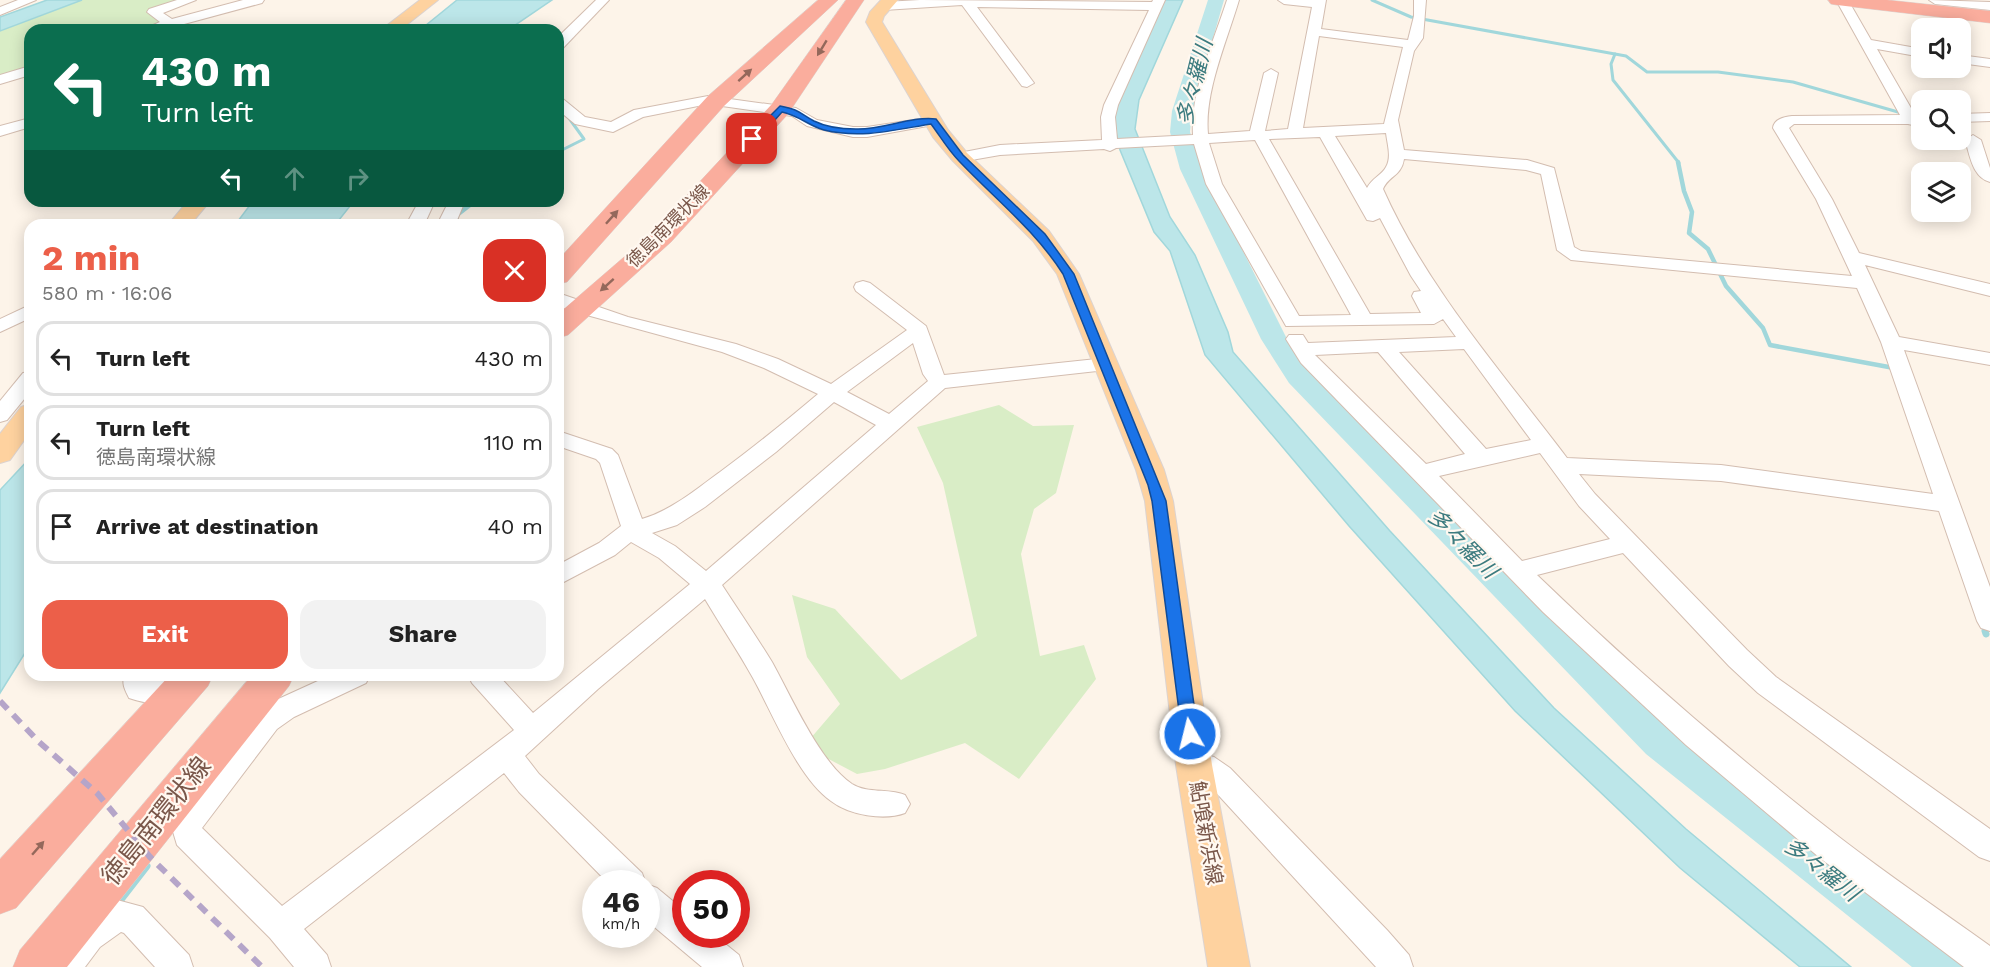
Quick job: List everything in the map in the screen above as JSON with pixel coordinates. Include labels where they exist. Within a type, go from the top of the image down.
[{"type":"highway","points":[[564,269],[716,101],[829,0]]},
{"type":"highway","name":"徳島南環状線","points":[[564,324],[662,237],[780,109],[799,85],[839,20],[855,0]]},
{"type":"highway","points":[[1841,0],[1990,17]]},
{"type":"highway","points":[[1879,0],[1990,12]]},
{"type":"highway","name":"徳島南環状線","points":[[38,967],[270,681]]},
{"type":"highway","points":[[0,892],[186,684]]},
{"type":"main road","points":[[397,24],[430,0]]},
{"type":"main road","name":"鮎喰新浜線","points":[[887,3],[874,22],[933,121],[960,157],[1041,236],[1068,274],[1150,470],[1159,501],[1194,765],[1229,967]]},
{"type":"main road","points":[[184,219],[194,207]]},
{"type":"main road","points":[[0,453],[24,421]]},
{"type":"street","points":[[0,11],[30,0]]},
{"type":"street","points":[[170,23],[153,12],[190,0]]},
{"type":"street","points":[[167,24],[258,0]]},
{"type":"street","points":[[562,24],[589,0]]},
{"type":"street","points":[[564,39],[603,0]]},
{"type":"street","points":[[1233,0],[1203,97],[1198,140],[1214,184],[1293,322],[1296,339],[1308,359],[1585,638],[1714,752],[1810,832],[1990,966]]},
{"type":"street","points":[[1284,0],[1320,2],[1295,127],[1298,134]]},
{"type":"street","points":[[1841,0],[1911,109]]},
{"type":"street","points":[[1935,0],[1990,6]]},
{"type":"street","points":[[887,3],[965,1],[1158,3],[1111,105],[1108,117],[1113,145]]},
{"type":"street","points":[[965,1],[1027,82]]},
{"type":"street","points":[[1354,180],[1387,164],[1389,158],[1388,129],[1407,51],[1416,38],[1420,13]]},
{"type":"street","points":[[1315,32],[1412,44]]},
{"type":"street","points":[[1867,43],[1911,51]]},
{"type":"street","points":[[1971,60],[1990,63]]},
{"type":"street","points":[[0,80],[24,72]]},
{"type":"street","points":[[1272,74],[1257,131],[1364,320]]},
{"type":"street","points":[[564,107],[580,121],[613,127],[639,113],[698,101],[780,109],[795,112],[825,128],[853,132],[867,132],[933,121]]},
{"type":"street","points":[[1971,118],[1990,117]]},
{"type":"street","points":[[1911,120],[1792,120],[1781,124],[1781,128],[1824,199],[1891,342],[1990,621]]},
{"type":"street","points":[[0,131],[24,124]]},
{"type":"street","points":[[960,157],[1000,150],[1388,129]]},
{"type":"street","points":[[1388,129],[1397,154],[1394,169],[1378,182],[1375,189],[1376,194],[1420,276],[1587,500],[1738,658],[1767,685],[1990,847]]},
{"type":"street","points":[[1293,322],[1435,316],[1389,248],[1354,180],[1325,132]]},
{"type":"street","points":[[1971,139],[1990,146]]},
{"type":"street","points":[[1971,146],[1983,171],[1990,177]]},
{"type":"street","points":[[1397,154],[1527,165],[1548,171],[1566,250],[1577,256],[1864,283]]},
{"type":"street","points":[[1852,256],[1990,290]]},
{"type":"street","points":[[863,287],[919,330],[933,374],[939,382]]},
{"type":"street","points":[[564,302],[581,309],[729,348],[832,393],[891,424]]},
{"type":"street","points":[[0,326],[24,314]]},
{"type":"street","points":[[564,573],[607,549],[619,538],[634,530],[669,519],[697,501],[768,447],[832,393],[919,330]]},
{"type":"street","points":[[1891,342],[1990,359]]},
{"type":"street","points":[[1302,350],[1470,343]]},
{"type":"street","points":[[1383,346],[1481,458]]},
{"type":"street","points":[[282,927],[507,754],[589,681],[706,585],[939,382],[1106,364]]},
{"type":"street","points":[[0,415],[24,385]]},
{"type":"street","points":[[564,440],[604,454],[610,460],[634,530],[640,538],[667,552],[712,589],[761,668],[818,770],[842,793],[868,803],[895,804]]},
{"type":"street","points":[[1422,473],[1545,444]]},
{"type":"street","points":[[1561,465],[1721,473],[1948,504]]},
{"type":"street","points":[[1517,571],[1629,543]]},
{"type":"street","points":[[136,681],[138,690],[186,684]]},
{"type":"street","points":[[315,967],[282,927],[188,835],[186,825],[267,721],[284,709],[344,681]]},
{"type":"street","points":[[486,681],[532,731]]},
{"type":"street","points":[[507,754],[529,783],[617,870]]},
{"type":"street","points":[[1194,765],[1204,766],[1220,777],[1376,941],[1397,967]]},
{"type":"street","points":[[660,910],[672,921]]},
{"type":"street","points":[[64,967],[89,936],[117,916],[132,918],[177,967]]},
{"type":"street","points":[[704,948],[727,967]]},
{"type":"green space","points":[[82,0],[185,0],[146,12],[164,21],[155,24],[24,24],[24,68],[0,76],[0,31]]},
{"type":"green space","points":[[999,405],[1033,426],[1074,425],[1056,493],[1034,509],[1021,554],[1040,656],[1084,645],[1096,679],[1019,779],[965,743],[885,769],[857,774],[804,746],[840,704],[807,657],[792,595],[835,609],[901,680],[977,636],[943,483],[917,427]]},
{"type":"water","points":[[47,0],[82,0],[0,31],[0,17]]},
{"type":"water","points":[[457,0],[552,0],[517,24],[427,24]]},
{"type":"water","points":[[1163,0],[1183,0],[1139,100],[1135,129],[1170,217],[1195,255],[1228,332],[1233,352],[1390,531],[1554,708],[1686,829],[1851,967],[1800,967],[1680,868],[1515,711],[1349,526],[1205,355],[1170,251],[1154,232],[1120,150],[1113,119],[1120,93]]},
{"type":"water","points":[[248,207],[349,207],[340,219],[240,219]]},
{"type":"water","points":[[24,464],[24,655],[0,693],[0,490]]},
{"type":"waterway","name":"多々羅川","points":[[1216,0],[1182,111],[1180,132],[1191,169],[1274,339],[1299,377],[1659,742],[1946,967]]},
{"type":"waterway","points":[[1372,0],[1411,17],[1615,54]]},
{"type":"waterway","points":[[1615,54],[1626,56],[1647,72],[1718,72],[1793,82],[1905,114]]},
{"type":"waterway","points":[[1615,54],[1611,64],[1613,80],[1679,163]]},
{"type":"waterway","points":[[564,112],[584,139],[564,149]]},
{"type":"waterway","points":[[1678,162],[1684,191],[1692,212],[1689,233],[1708,249],[1726,286],[1763,328],[1770,345],[1894,368]]},
{"type":"waterway","points":[[457,219],[457,215],[467,207]]},
{"type":"waterway","points":[[1982,623],[1986,633]]},
{"type":"waterway","points":[[116,906],[147,866]]},
{"type":"railway","points":[[0,701],[39,742],[97,793],[150,857],[262,967]]},
{"type":"route","points":[[752,139],[780,109],[795,112],[804,119],[825,128],[853,132],[867,132],[933,121],[960,157],[1041,236],[1054,252],[1068,274],[1155,485],[1190,734]]}]
